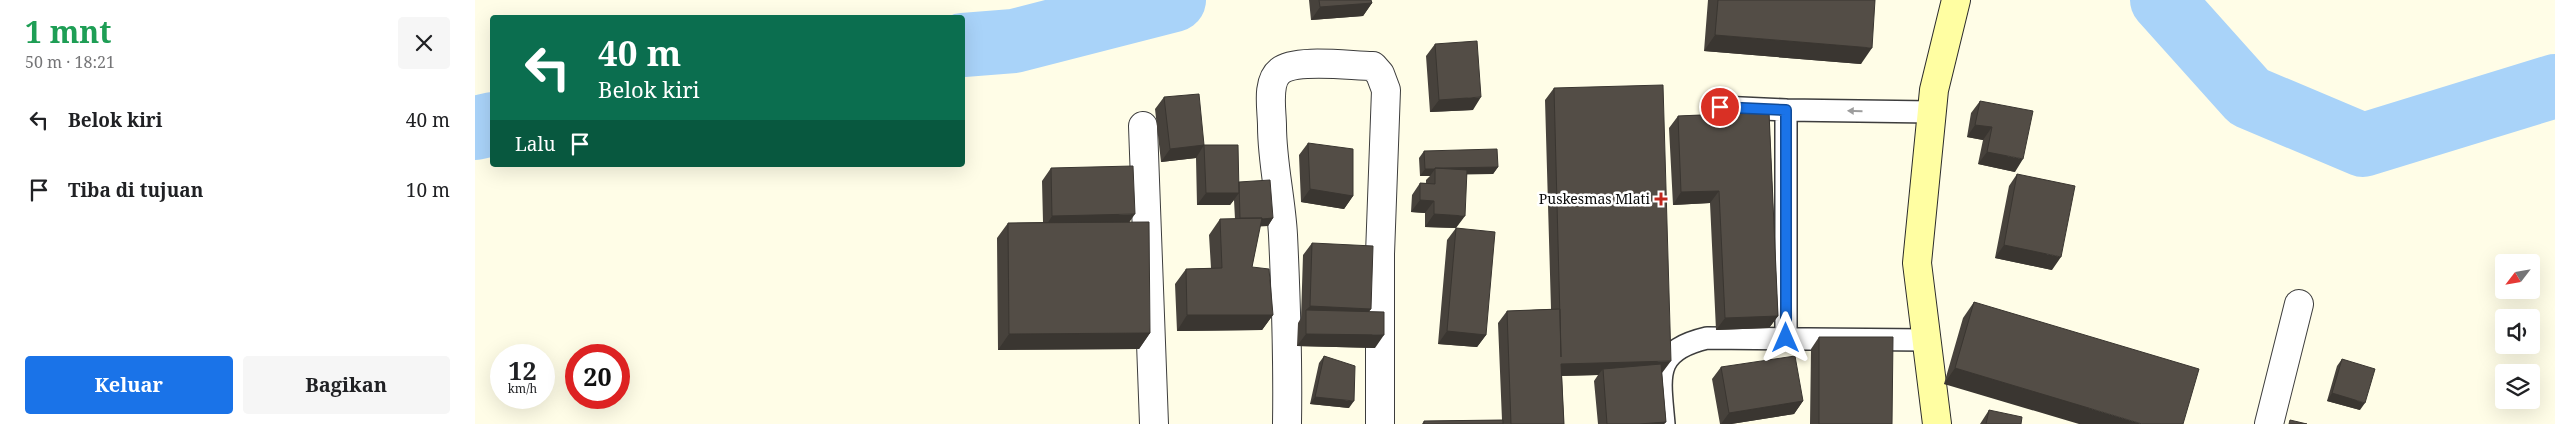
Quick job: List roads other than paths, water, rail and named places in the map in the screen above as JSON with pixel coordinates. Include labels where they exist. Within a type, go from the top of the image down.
[{"type":"main road","points":[[1937,424],[1917,263],[1934,90],[1956,0]]},
{"type":"street","points":[[1287,424],[1288,371],[1283,233],[1272,140],[1272,94],[1273,82],[1279,72],[1288,67],[1309,64],[1373,66],[1380,74],[1386,90],[1380,254],[1380,424]]},
{"type":"street","points":[[1143,126],[1154,424]]},
{"type":"street","points":[[2269,424],[2299,304]]},
{"type":"lane","points":[[1720,107],[1932,112]]},
{"type":"lane","points":[[1786,110],[1786,338]]},
{"type":"lane","points":[[1664,424],[1661,385],[1666,359],[1675,349],[1707,338],[1927,340]]},
{"type":"waterway","points":[[965,45],[1014,41],[1174,0]]},
{"type":"waterway","points":[[2162,0],[2249,97],[2363,145],[2555,86]]},
{"type":"waterway","points":[[475,128],[490,125]]},
{"type":"place","name":"Puskesmas Mlati","points":[[1661,199]]}]
